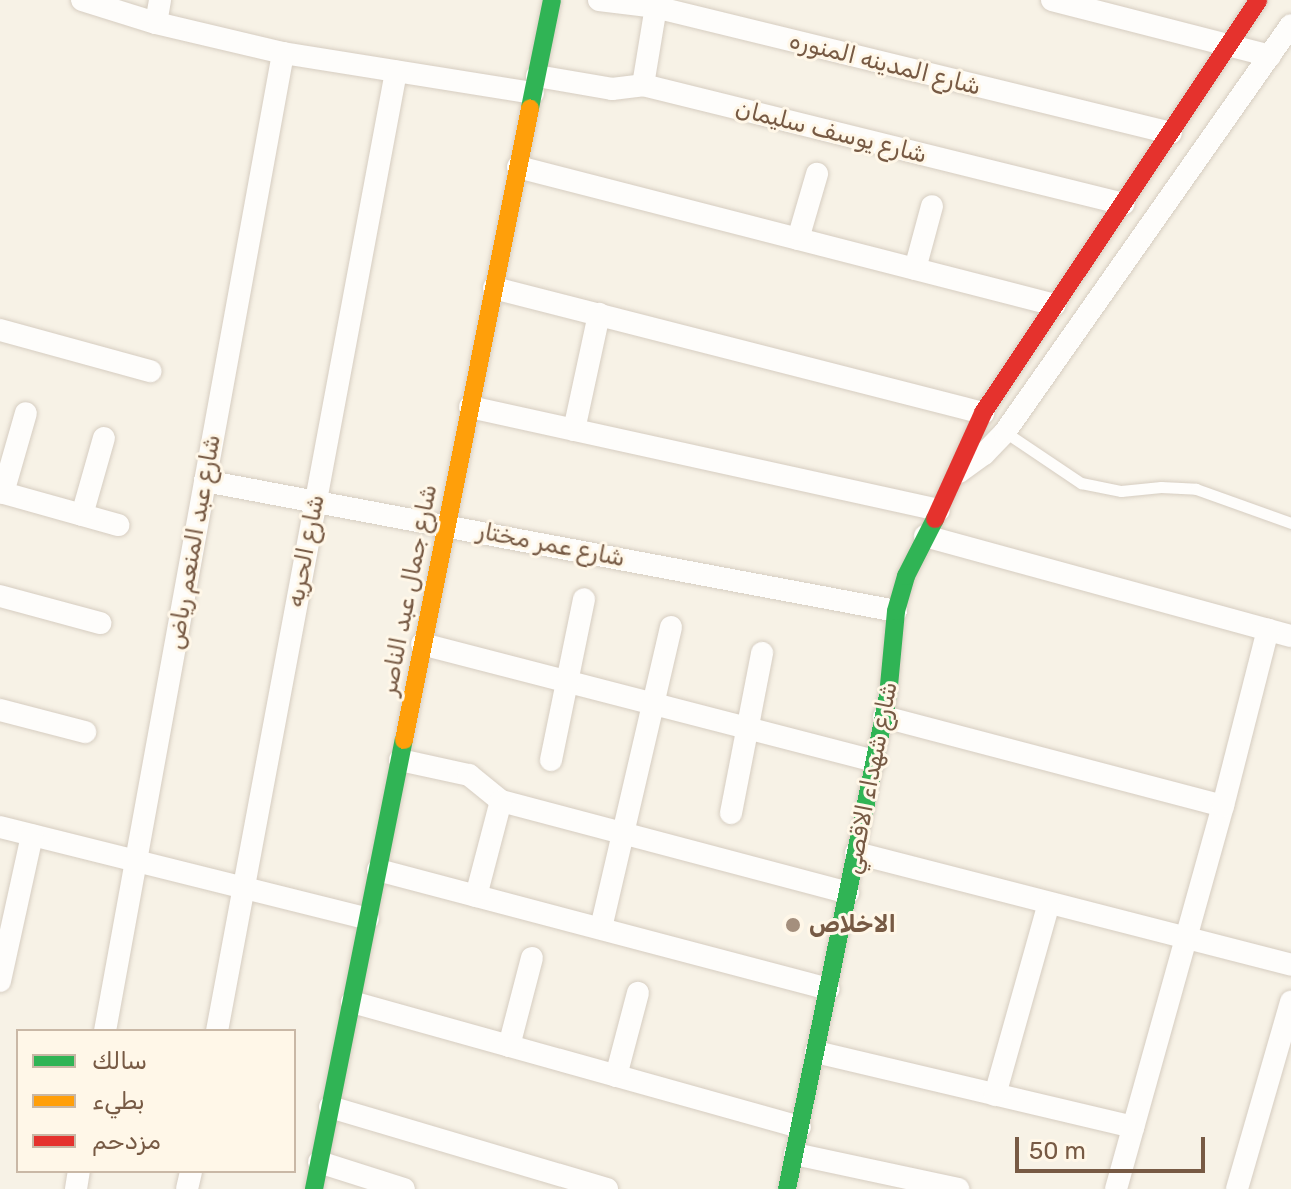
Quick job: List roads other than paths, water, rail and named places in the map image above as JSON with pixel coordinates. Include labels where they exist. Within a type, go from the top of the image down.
[{"type":"street","name":"شارع يوسف سليمان","points":[[82,0],[156,23],[283,53],[396,72],[535,85],[612,89],[643,85],[1123,204]]},
{"type":"street","points":[[156,23],[160,0]]},
{"type":"street","name":"شارع جمال عبد الناصر","points":[[314,1189],[552,0]]},
{"type":"street","name":"شارع المدينه المنوره","points":[[599,0],[656,4],[1171,133]]},
{"type":"street","points":[[1052,0],[1270,56]]},
{"type":"street","name":"شارع شهداء الاقصي","points":[[787,1189],[884,717],[896,611],[906,576],[959,472],[968,441],[983,413],[1258,0]]},
{"type":"street","points":[[643,85],[656,4]]},
{"type":"street","name":"شارع شهداء الاقصي","points":[[959,472],[984,454],[1005,432],[1291,25]]},
{"type":"street","name":"شارع عبد المنعم رياض","points":[[105,1029],[283,53]]},
{"type":"street","name":"شارع الحريه","points":[[217,1029],[396,72]]},
{"type":"street","points":[[518,167],[1055,305]]},
{"type":"street","points":[[798,239],[817,174]]},
{"type":"street","points":[[915,269],[932,206]]},
{"type":"street","points":[[494,288],[983,413]]},
{"type":"street","points":[[574,430],[599,314]]},
{"type":"street","points":[[0,330],[150,371]]},
{"type":"street","points":[[470,407],[939,510]]},
{"type":"street","points":[[26,413],[2,492],[118,525]]},
{"type":"street","points":[[82,515],[104,438]]},
{"type":"street","name":"شارع عمر مختار","points":[[205,481],[896,611]]},
{"type":"street","points":[[925,536],[1291,636]]},
{"type":"street","points":[[0,596],[100,623]]},
{"type":"street","points":[[551,760],[584,599]]},
{"type":"street","points":[[601,928],[671,627]]},
{"type":"street","points":[[1116,1189],[1223,806],[1268,630]]},
{"type":"street","points":[[422,644],[875,761]]},
{"type":"street","points":[[731,813],[762,653]]},
{"type":"street","points":[[0,710],[85,732]]},
{"type":"street","points":[[884,717],[1223,806]]},
{"type":"street","points":[[400,760],[475,777],[501,801],[848,893]]},
{"type":"street","points":[[476,896],[501,801]]},
{"type":"street","points":[[0,827],[368,919]]},
{"type":"street","points":[[0,981],[32,835]]},
{"type":"street","points":[[856,853],[1291,965]]},
{"type":"street","points":[[378,870],[829,989]]},
{"type":"street","points":[[995,1095],[1049,903]]},
{"type":"street","points":[[509,1046],[532,958]]},
{"type":"street","points":[[616,1076],[638,993]]},
{"type":"street","points":[[352,1002],[800,1127]]},
{"type":"street","points":[[1237,1189],[1291,1002]]},
{"type":"street","points":[[816,1052],[1133,1127]]},
{"type":"street","points":[[330,1107],[607,1189]]},
{"type":"street","points":[[795,1154],[958,1189]]},
{"type":"street","points":[[319,1162],[404,1189]]},
{"type":"lane","points":[[1005,432],[1081,483],[1121,491],[1161,487],[1196,489],[1291,523]]},
{"type":"place","name":"الاخلاص","points":[[793,925]]}]
